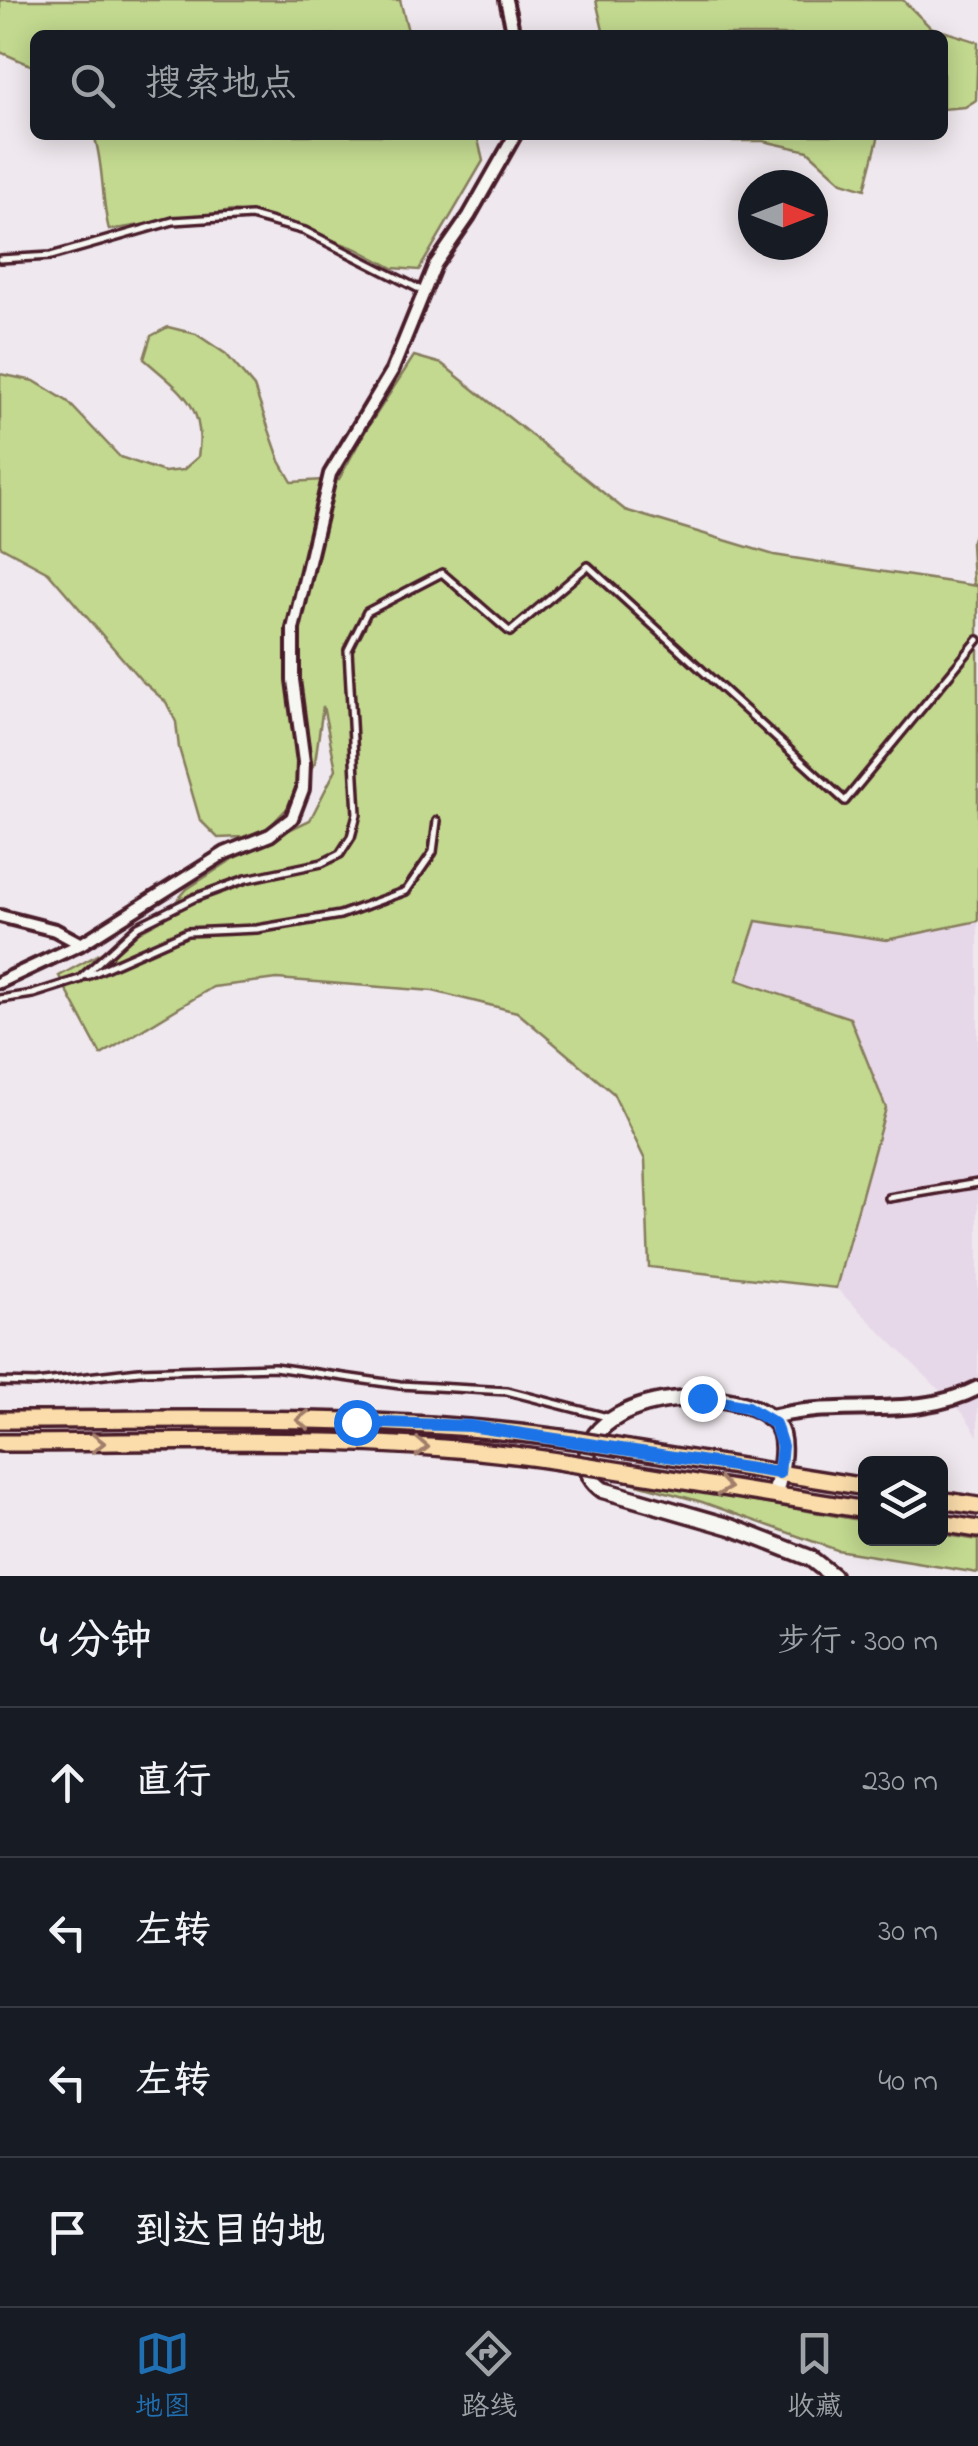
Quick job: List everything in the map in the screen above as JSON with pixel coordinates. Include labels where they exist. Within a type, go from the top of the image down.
[{"type":"main road","points":[[775,1496],[781,1434],[768,1418],[737,1404],[702,1398],[658,1402],[611,1418],[598,1429],[589,1449],[588,1471],[598,1487],[732,1526],[810,1558],[833,1576]]},
{"type":"main road","points":[[0,1420],[317,1420],[470,1426],[858,1486]]},
{"type":"main road","points":[[0,1443],[317,1443],[468,1449],[858,1509]]},
{"type":"main road","points":[[948,1501],[978,1506]]},
{"type":"main road","points":[[948,1523],[978,1529]]},
{"type":"street","points":[[506,0],[513,30]]},
{"type":"street","points":[[0,982],[81,944],[225,853],[270,835],[292,818],[303,789],[304,762],[293,680],[293,630],[330,474],[392,372],[435,264],[469,216],[512,140]]},
{"type":"street","points":[[0,916],[55,930],[81,944]]},
{"type":"street","points":[[768,1418],[810,1410],[927,1405],[955,1399],[978,1388]]},
{"type":"lane","points":[[0,259],[51,256],[173,221],[250,216],[305,231],[426,292]]},
{"type":"lane","points":[[80,979],[138,926],[194,898],[246,879],[322,864],[340,854],[357,814],[348,650],[367,612],[442,573],[510,632],[588,566],[845,801],[978,640]]},
{"type":"lane","points":[[0,999],[80,979],[186,932],[257,929],[340,914],[406,891],[433,852],[437,821]]},
{"type":"lane","points":[[889,1198],[978,1183]]},
{"type":"lane","points":[[0,1382],[35,1383],[139,1371],[274,1367],[400,1385],[507,1391],[611,1418]]},
{"type":"shaded area","points":[[756,921],[886,940],[978,921],[978,1436],[963,1413],[836,1288],[886,1108],[737,981]]},
{"type":"green space","points":[[0,0],[400,0],[408,30],[30,30],[30,65],[0,52]]},
{"type":"green space","points":[[596,0],[903,0],[930,27],[940,30],[603,30]]},
{"type":"green space","points":[[948,33],[978,42],[976,100],[965,107],[948,109]]},
{"type":"green space","points":[[95,140],[478,140],[483,161],[419,270],[393,268],[357,249],[264,216],[232,211],[109,230]]},
{"type":"green space","points":[[878,140],[865,189],[842,182],[808,151],[763,141],[695,141]]},
{"type":"green space","points":[[168,327],[196,334],[226,354],[254,387],[280,461],[292,482],[339,479],[414,356],[442,364],[625,510],[774,555],[976,586],[971,543],[978,523],[978,921],[886,940],[756,921],[737,980],[850,1018],[886,1108],[836,1288],[649,1267],[645,1160],[613,1093],[517,1012],[433,991],[277,979],[213,987],[101,1055],[59,976],[159,921],[187,889],[245,851],[310,820],[336,769],[323,706],[315,762],[291,804],[268,828],[243,837],[218,838],[200,820],[179,748],[176,722],[166,702],[141,680],[48,572],[0,546],[0,374],[34,381],[67,401],[120,457],[164,472],[183,470],[198,457],[200,439],[194,411],[179,390],[144,359],[151,336]]},
{"type":"green space","points":[[609,1476],[858,1520],[858,1546],[948,1546],[948,1535],[978,1540],[978,1573],[837,1550],[702,1502]]},
{"type":"route","points":[[356,1422],[470,1426],[779,1473],[782,1446],[775,1424],[747,1407],[702,1398]]}]
